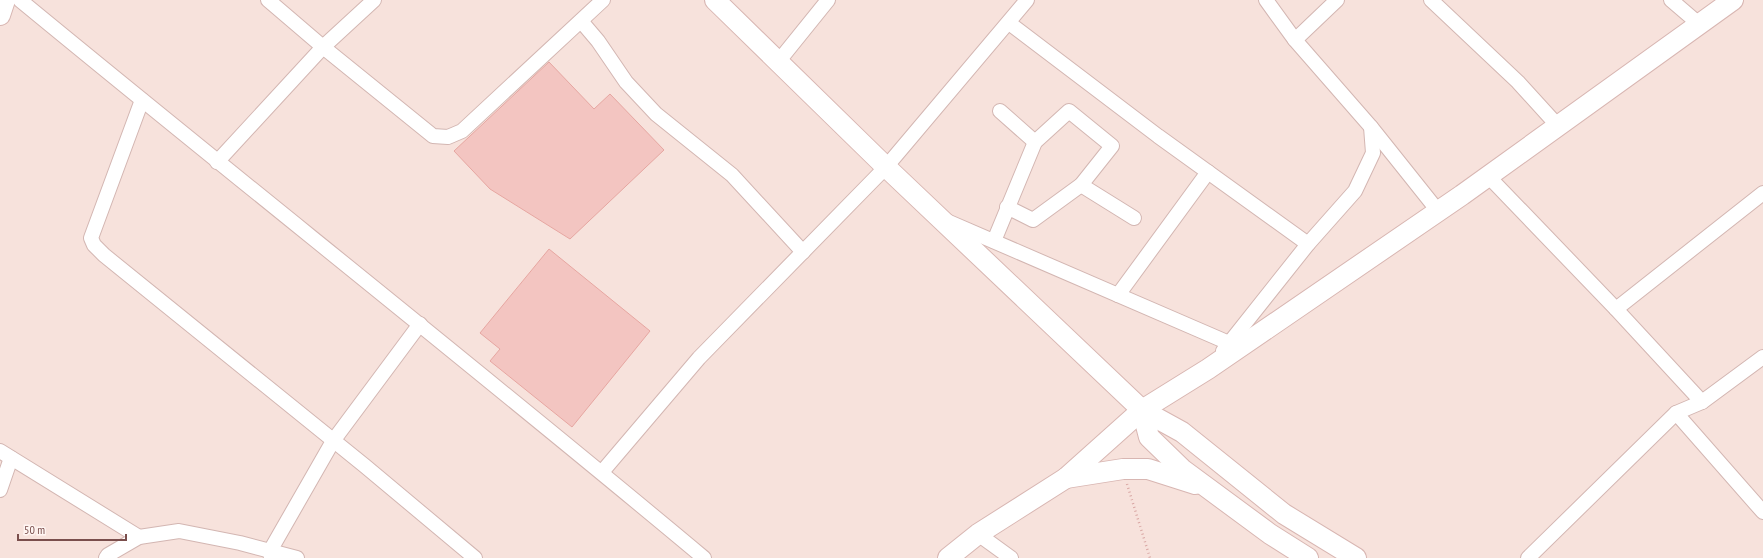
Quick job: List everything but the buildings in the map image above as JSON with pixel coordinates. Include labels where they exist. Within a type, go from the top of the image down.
[{"type":"street","points":[[0,15],[5,0]]},
{"type":"street","points":[[20,0],[217,162],[602,472],[704,558]]},
{"type":"street","points":[[268,0],[323,47],[433,136],[448,137],[462,131],[603,0]]},
{"type":"street","points":[[217,162],[323,47],[374,0]]},
{"type":"street","points":[[715,0],[939,218],[1142,410],[1182,432],[1284,514],[1356,558]]},
{"type":"street","points":[[778,62],[828,0]]},
{"type":"street","points":[[602,472],[699,358],[886,167],[1027,0]]},
{"type":"street","points":[[1266,0],[1295,40],[1371,127],[1438,211]]},
{"type":"street","points":[[1295,40],[1337,0]]},
{"type":"street","points":[[1431,0],[1518,82],[1558,126]]},
{"type":"street","points":[[1671,0],[1699,24]]},
{"type":"street","points":[[948,558],[978,534],[1066,478],[1142,410],[1208,369],[1438,211],[1732,0]]},
{"type":"street","points":[[581,21],[598,41],[626,82],[656,114],[732,176],[803,252]]},
{"type":"street","points":[[1009,23],[1208,172],[1308,244]]},
{"type":"street","points":[[142,100],[91,238],[94,245],[110,260],[475,558]]},
{"type":"street","points":[[1000,111],[1035,142]]},
{"type":"street","points":[[994,241],[1035,142],[1070,111],[1112,146],[1081,185],[1032,220],[1008,208]]},
{"type":"street","points":[[1208,369],[1308,244],[1355,191],[1373,153],[1371,127]]},
{"type":"street","points":[[1118,295],[1208,172]]},
{"type":"street","points":[[1488,176],[1616,309],[1702,402]]},
{"type":"street","points":[[1081,185],[1134,218]]},
{"type":"street","points":[[1616,309],[1763,193]]},
{"type":"street","points":[[939,218],[1229,343]]},
{"type":"street","points":[[271,555],[333,441],[420,324]]},
{"type":"street","points":[[1528,558],[1676,413],[1702,402],[1763,357]]},
{"type":"street","points":[[1142,410],[1149,437],[1182,469],[1270,534],[1308,558]]},
{"type":"street","points":[[1676,413],[1763,512]]},
{"type":"street","points":[[0,490],[5,455],[139,537]]},
{"type":"street","points":[[1066,478],[1123,469],[1148,469],[1209,489]]},
{"type":"street","points":[[106,558],[108,555],[139,537],[179,531],[240,542],[271,555],[297,558]]},
{"type":"street","points":[[978,534],[1011,558]]},
{"type":"path","points":[[1123,469],[1150,558]]},
{"type":"shaded area","points":[[0,0],[1763,0],[1763,558],[0,558]]}]
